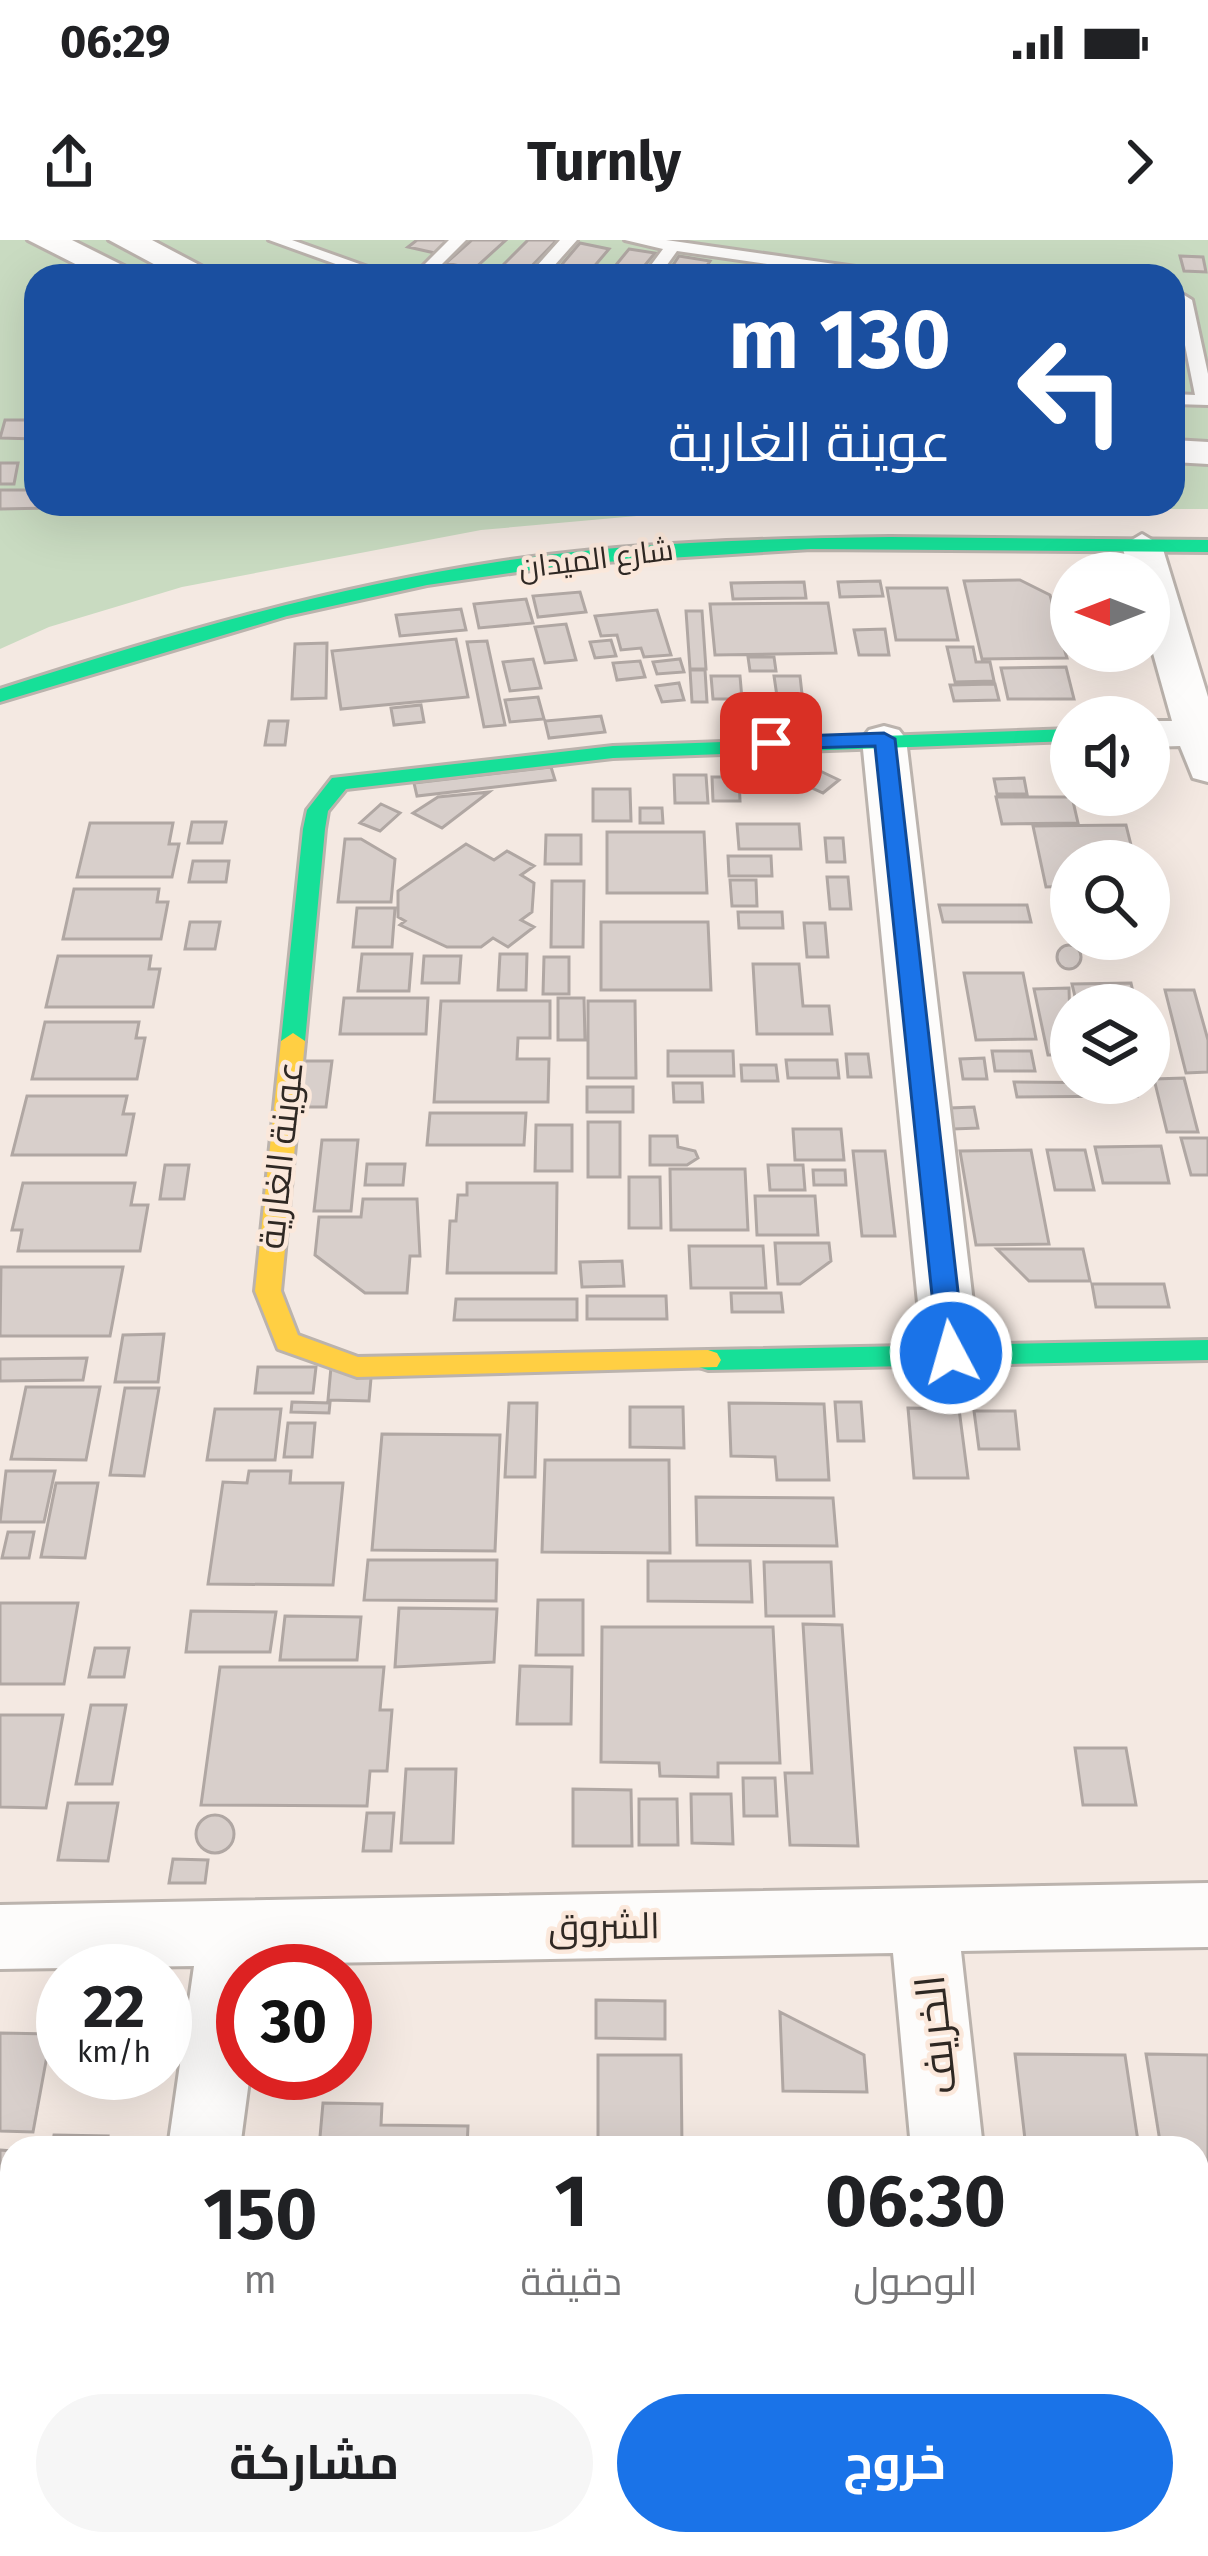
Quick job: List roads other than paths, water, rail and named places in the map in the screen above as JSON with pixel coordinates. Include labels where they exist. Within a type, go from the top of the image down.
[{"type":"street","points":[[44,240],[99,264]]},
{"type":"street","points":[[124,240],[177,264]]},
{"type":"street","name":"شارع الميدان","points":[[0,696],[231,625],[415,584],[594,556],[733,547],[1208,546]]},
{"type":"street","points":[[1142,547],[1203,751]]},
{"type":"street","name":"عوينة الغارية","points":[[1050,735],[666,746],[442,767],[339,783],[318,810],[314,829],[268,1291],[287,1342],[357,1367],[1208,1350]]},
{"type":"street","points":[[884,739],[951,1353]]},
{"type":"street","points":[[1170,741],[1203,751]]},
{"type":"street","name":"الشروق","points":[[0,1937],[1208,1915]]},
{"type":"street","name":"الخريف","points":[[924,1921],[946,2136]]},
{"type":"street","points":[[206,2136],[233,1934]]},
{"type":"lane","points":[[277,240],[347,264]]},
{"type":"lane","points":[[315,254],[336,240]]},
{"type":"lane","points":[[433,264],[458,240]]},
{"type":"lane","points":[[547,264],[569,240]]},
{"type":"lane","points":[[633,240],[753,264]]},
{"type":"lane","points":[[660,264],[672,248]]},
{"type":"lane","points":[[1185,324],[1207,400]]}]
